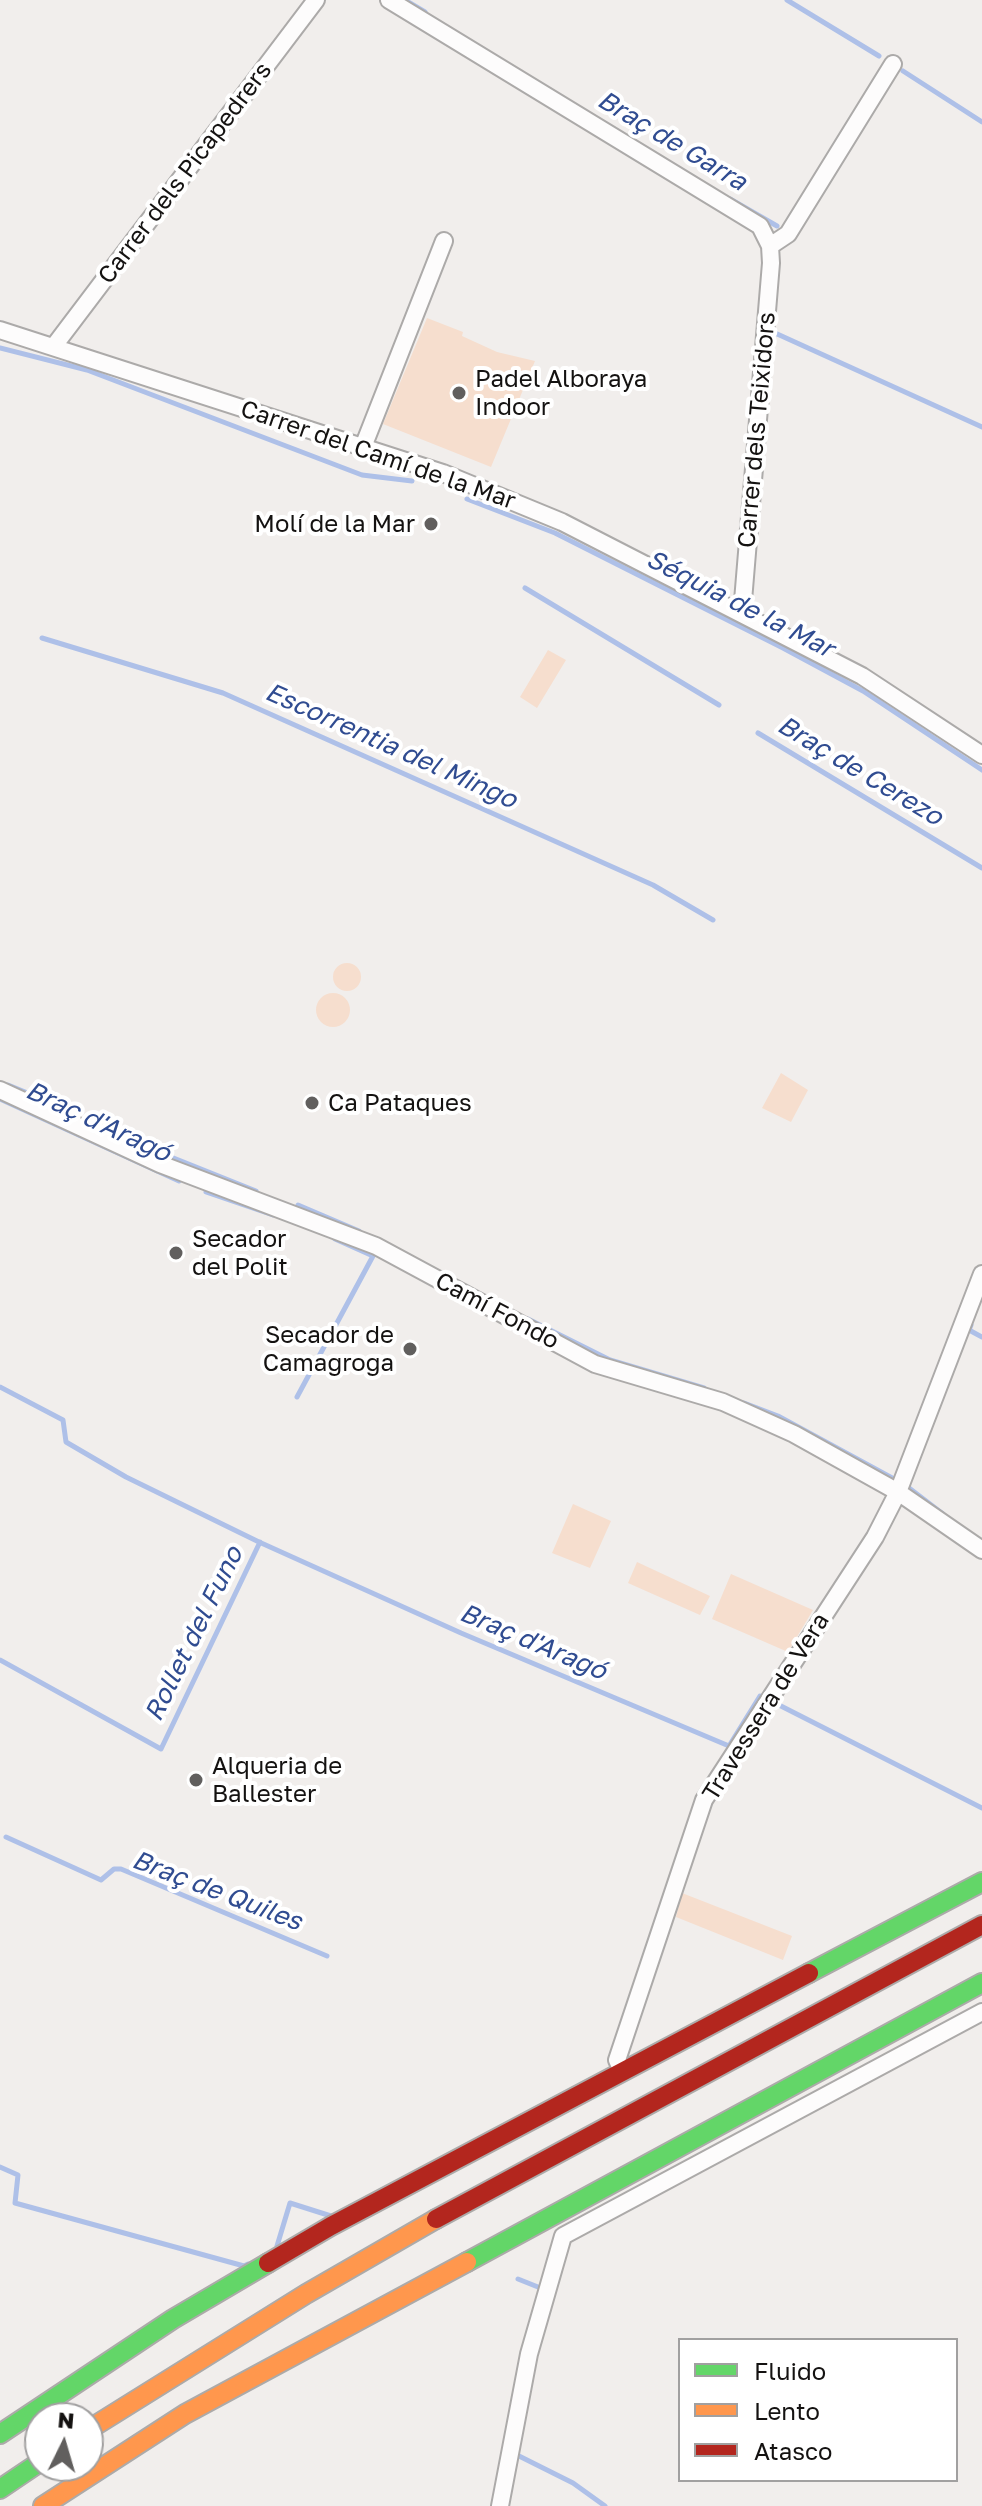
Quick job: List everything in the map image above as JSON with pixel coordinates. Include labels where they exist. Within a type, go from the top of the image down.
[{"type":"main road","points":[[0,2434],[173,2319],[331,2226],[982,1882]]},
{"type":"main road","points":[[104,2419],[169,2375],[515,2172],[982,1925]]},
{"type":"main road","points":[[43,2506],[185,2414],[982,1983]]},
{"type":"main road","points":[[0,2489],[24,2473]]},
{"type":"street","name":"Carrer dels Picapedrers","points":[[54,346],[316,0]]},
{"type":"street","points":[[389,0],[760,226],[770,246],[788,234],[893,64]]},
{"type":"street","points":[[363,447],[444,241]]},
{"type":"street","name":"Carrer dels Teixidors","points":[[742,613],[770,246]]},
{"type":"street","name":"Carrer del Camí de la Mar","points":[[0,330],[443,473],[562,522],[862,676],[982,755]]},
{"type":"street","name":"Camí Fondo","points":[[0,1090],[160,1164],[376,1246],[595,1364],[723,1402],[794,1434],[898,1492],[982,1550]]},
{"type":"street","name":"Travessera de Vera","points":[[622,2071],[617,2060],[704,1800],[875,1537],[898,1492],[982,1274]]},
{"type":"street","points":[[500,2506],[529,2354],[563,2236],[982,2012]]},
{"type":"shaded area","name":"Padel Alboraya Indoor","points":[[427,318],[463,332],[462,336],[497,352],[535,361],[491,467],[383,424]]},
{"type":"shaded area","points":[[548,650],[566,660],[537,708],[520,697]]},
{"type":"shaded area","points":[[347,963],[357,967],[361,977],[357,987],[347,991],[337,987],[333,977],[337,967]]},
{"type":"shaded area","points":[[333,993],[345,998],[350,1010],[345,1022],[333,1027],[321,1022],[316,1010],[321,998]]},
{"type":"shaded area","points":[[781,1073],[808,1090],[791,1122],[762,1108]]},
{"type":"shaded area","points":[[573,1504],[611,1521],[590,1568],[552,1553]]},
{"type":"shaded area","points":[[637,1562],[710,1596],[700,1615],[628,1583]]},
{"type":"shaded area","points":[[731,1574],[813,1610],[788,1652],[712,1619]]},
{"type":"shaded area","points":[[682,1893],[792,1936],[783,1960],[676,1917]]},
{"type":"waterway","name":"Braç de Garra","points":[[405,0],[425,12]]},
{"type":"waterway","points":[[787,0],[879,56]]},
{"type":"waterway","points":[[903,71],[982,122]]},
{"type":"waterway","name":"Braç de Garra","points":[[730,199],[777,226]]},
{"type":"waterway","name":"Braç de Garra","points":[[775,333],[982,427]]},
{"type":"waterway","name":"Séquia de la Mar","points":[[0,348],[87,370],[362,475],[412,481]]},
{"type":"waterway","name":"Séquia de la Mar","points":[[467,499],[555,533],[783,648],[863,691],[982,770]]},
{"type":"waterway","name":"Braç de Cerezo","points":[[525,588],[719,705]]},
{"type":"waterway","name":"Escorrentia del Mingo","points":[[42,638],[223,693],[653,885],[713,920]]},
{"type":"waterway","name":"Braç de Cerezo","points":[[758,733],[982,868]]},
{"type":"waterway","points":[[8,1085],[47,1101]]},
{"type":"waterway","name":"Braç d'Aragó","points":[[0,1099],[179,1181]]},
{"type":"waterway","points":[[116,1135],[256,1191]]},
{"type":"waterway","name":"Braç d'Aragó","points":[[206,1192],[273,1215]]},
{"type":"waterway","points":[[298,1205],[359,1231]]},
{"type":"waterway","name":"Braç d'Aragó","points":[[297,1397],[373,1256],[335,1239]]},
{"type":"waterway","points":[[528,1319],[610,1360],[704,1388]]},
{"type":"waterway","name":"Escorrentia del Mingo","points":[[971,1325],[969,1330],[982,1337]]},
{"type":"waterway","name":"Braç d'Aragó","points":[[0,1387],[63,1420],[66,1442],[126,1477],[259,1542],[461,1633],[729,1746],[760,1696],[764,1698]]},
{"type":"waterway","points":[[744,1403],[778,1416],[894,1479]]},
{"type":"waterway","points":[[909,1488],[943,1514]]},
{"type":"waterway","name":"Rollet del Funo","points":[[0,1660],[161,1749],[260,1542]]},
{"type":"waterway","name":"Braç d'Aragó","points":[[775,1703],[982,1808]]},
{"type":"waterway","name":"Braç de Quiles","points":[[6,1837],[101,1880],[114,1869],[121,1869],[327,1956]]},
{"type":"waterway","points":[[0,2167],[18,2175],[15,2203],[244,2266],[248,2264]]},
{"type":"waterway","points":[[277,2246],[290,2203],[331,2216]]},
{"type":"waterway","points":[[518,2279],[538,2287]]},
{"type":"waterway","points":[[517,2455],[573,2483],[605,2506]]},
{"type":"traffic: fast","points":[[809,1973],[982,1882]]},
{"type":"traffic: fast","points":[[467,2262],[982,1983]]},
{"type":"traffic: fast","points":[[0,2434],[173,2319],[268,2263]]},
{"type":"traffic: fast","points":[[0,2489],[24,2473]]},
{"type":"traffic: slow","points":[[104,2420],[306,2294],[436,2219]]},
{"type":"traffic: slow","points":[[43,2506],[185,2414],[467,2262]]},
{"type":"traffic: jam","points":[[436,2219],[982,1925]]},
{"type":"traffic: jam","points":[[268,2263],[331,2226],[809,1973]]},
{"type":"place","name":"Padel Alboraya Indoor","points":[[459,393]]},
{"type":"place","name":"Molí de la Mar","points":[[431,524]]},
{"type":"place","name":"Ca Pataques","points":[[312,1103]]},
{"type":"place","name":"Secador del Polit","points":[[176,1253]]},
{"type":"place","name":"Secador de Camagroga","points":[[410,1349]]},
{"type":"place","name":"Alqueria de Ballester","points":[[196,1780]]}]
